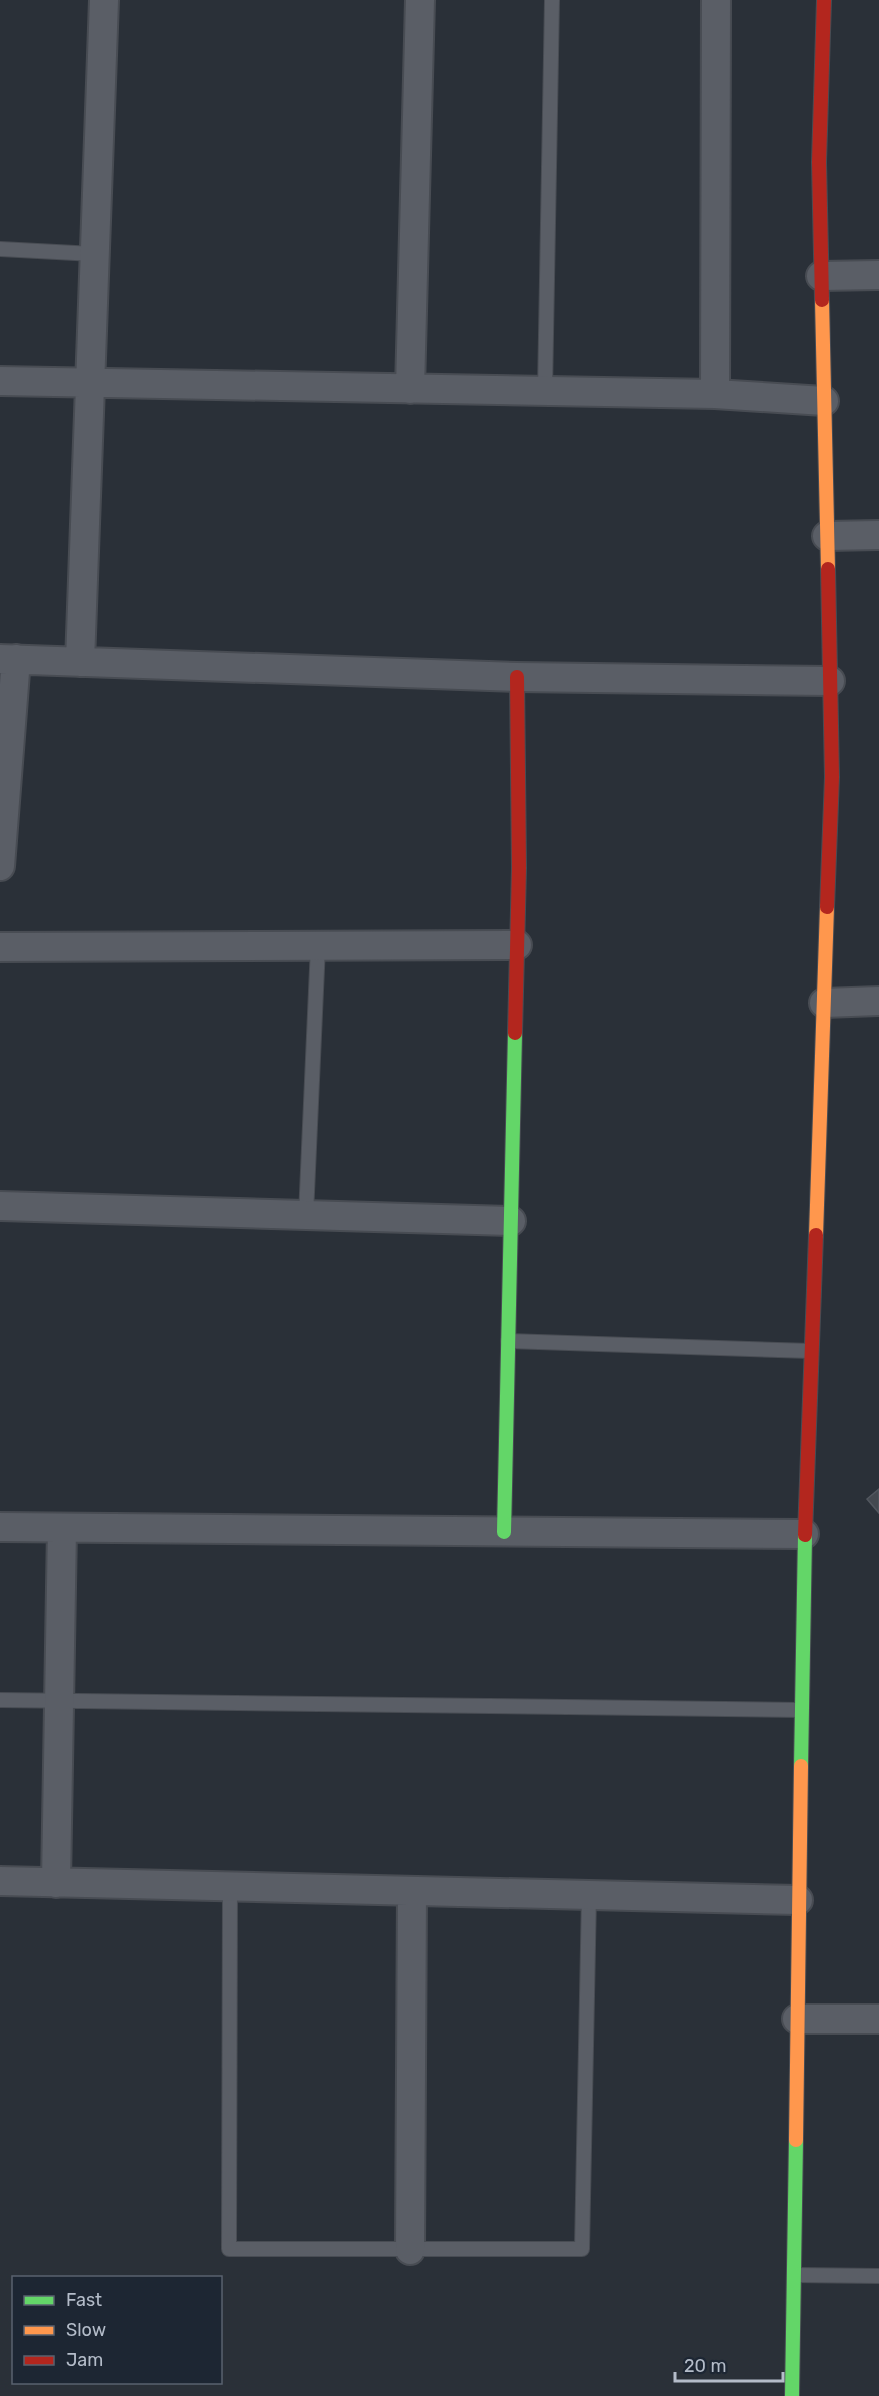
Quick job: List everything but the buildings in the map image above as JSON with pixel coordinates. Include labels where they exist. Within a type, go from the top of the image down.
[{"type":"street","points":[[80,662],[104,0]]},
{"type":"street","points":[[410,389],[420,0]]},
{"type":"street","points":[[715,394],[716,0]]},
{"type":"street","points":[[792,2396],[804,1534],[832,777],[819,162],[824,0]]},
{"type":"street","points":[[821,276],[879,275]]},
{"type":"street","points":[[0,381],[715,394],[824,401]]},
{"type":"street","points":[[827,536],[879,535]]},
{"type":"street","points":[[0,866],[8,659],[517,677],[830,681]]},
{"type":"street","points":[[504,1532],[519,868],[517,677]]},
{"type":"street","points":[[0,947],[517,945]]},
{"type":"street","points":[[824,1003],[879,1002]]},
{"type":"street","points":[[0,1206],[511,1221]]},
{"type":"street","points":[[0,1527],[804,1534]]},
{"type":"street","points":[[56,1883],[62,1528]]},
{"type":"street","points":[[0,1881],[798,1900]]},
{"type":"street","points":[[410,2250],[412,1891]]},
{"type":"street","points":[[797,2019],[879,2019]]},
{"type":"lane","points":[[545,391],[552,0]]},
{"type":"lane","points":[[0,249],[94,255]]},
{"type":"lane","points":[[306,1215],[318,946]]},
{"type":"lane","points":[[508,1341],[811,1351]]},
{"type":"lane","points":[[0,1700],[801,1710]]},
{"type":"lane","points":[[230,1887],[229,2249],[582,2249],[589,1895]]},
{"type":"lane","points":[[793,2275],[879,2276]]},
{"type":"traffic: fast","points":[[504,1532],[515,1033]]},
{"type":"traffic: fast","points":[[801,1766],[805,1535]]},
{"type":"traffic: fast","points":[[792,2396],[796,2140]]},
{"type":"traffic: slow","points":[[822,300],[828,569]]},
{"type":"traffic: slow","points":[[816,1235],[827,907]]},
{"type":"traffic: slow","points":[[796,2140],[801,1766]]},
{"type":"traffic: jam","points":[[822,300],[819,162],[824,0]]},
{"type":"traffic: jam","points":[[827,907],[832,777],[828,569]]},
{"type":"traffic: jam","points":[[515,1033],[519,868],[517,677]]},
{"type":"traffic: jam","points":[[805,1535],[816,1235]]}]
